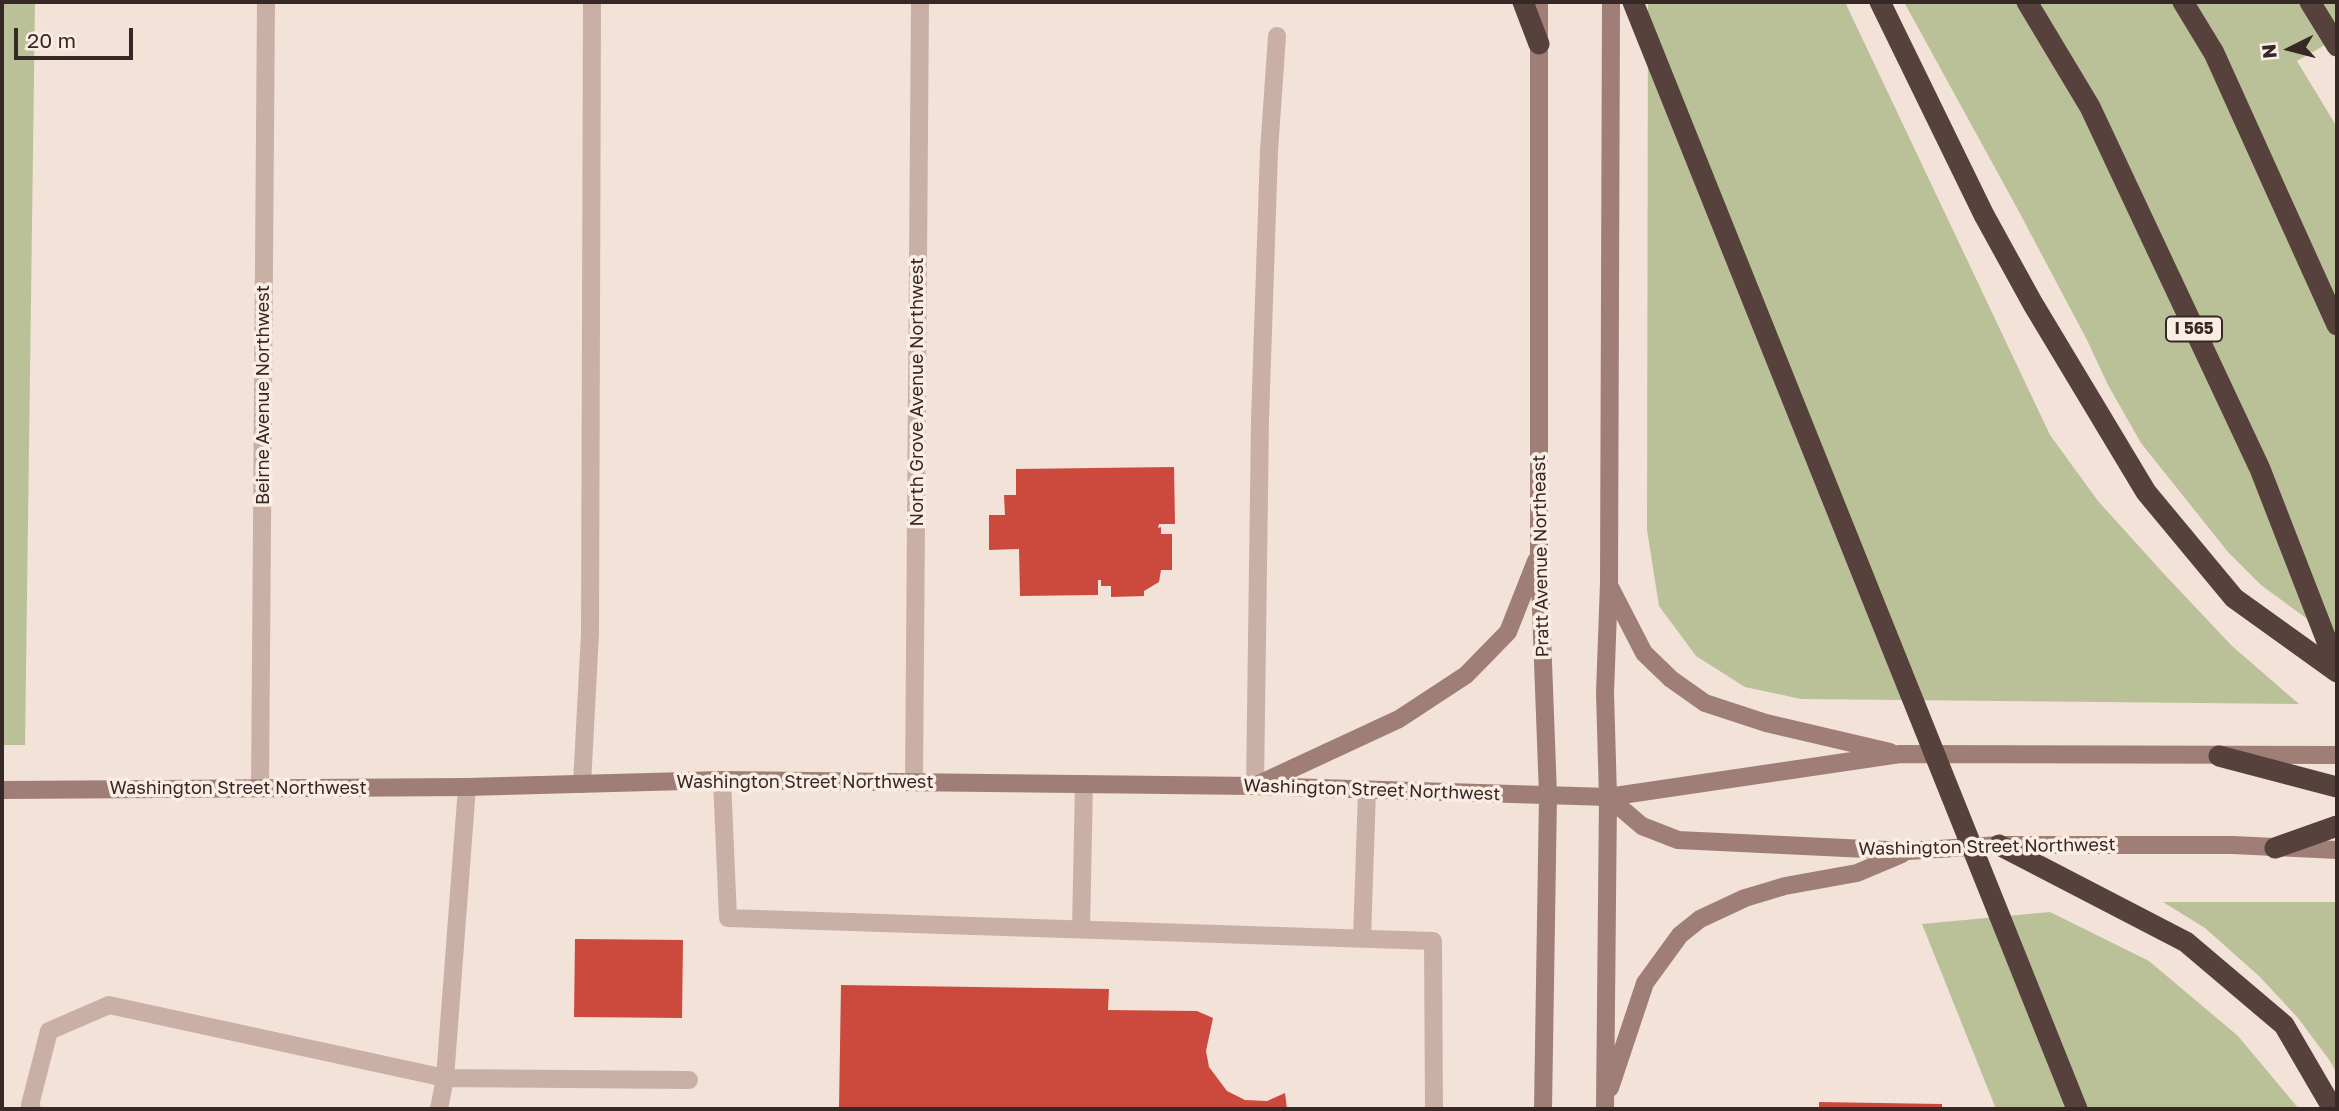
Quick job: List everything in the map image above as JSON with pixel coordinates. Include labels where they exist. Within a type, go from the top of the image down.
[{"type":"highway","points":[[1523,2],[1539,44]]},
{"type":"highway","points":[[1633,2],[1681,116],[2077,1109]]},
{"type":"highway","points":[[1880,2],[1984,215],[2033,304],[2146,492],[2234,598],[2337,672]]},
{"type":"highway","name":"I 565","points":[[2027,2],[2090,107],[2255,457],[2337,667]]},
{"type":"highway","points":[[2183,2],[2214,53],[2337,325]]},
{"type":"highway","points":[[2310,2],[2337,46]]},
{"type":"highway","points":[[2218,756],[2337,787]]},
{"type":"highway","points":[[2275,848],[2337,826]]},
{"type":"highway","points":[[1999,845],[2186,942],[2284,1026],[2333,1109]]},
{"type":"main road","name":"Pratt Avenue Northeast","points":[[1539,2],[1539,555],[1548,795],[1543,1109]]},
{"type":"main road","points":[[1605,1107],[1608,797],[1605,693],[1609,583],[1611,2]]},
{"type":"main road","points":[[1255,786],[1399,719],[1466,675],[1508,632],[1539,555]]},
{"type":"main road","points":[[1609,583],[1644,653],[1671,679],[1705,703],[1766,723],[1900,754]]},
{"type":"main road","name":"Washington Street Northwest","points":[[2,790],[467,787],[722,780],[1255,786],[1608,797],[1900,754],[2337,755]]},
{"type":"main road","name":"Washington Street Northwest","points":[[1608,797],[1642,826],[1678,840],[1908,851],[1999,845],[2232,845],[2337,850]]},
{"type":"main road","points":[[1605,1107],[1645,983],[1680,935],[1700,919],[1745,898],[1785,886],[1857,873],[1908,851]]},
{"type":"street","name":"Beirne Avenue Northwest","points":[[260,788],[266,2]]},
{"type":"street","points":[[582,784],[590,634],[592,2]]},
{"type":"street","name":"North Grove Avenue Northwest","points":[[914,782],[920,2]]},
{"type":"street","points":[[1255,786],[1261,406],[1269,151],[1277,36]]},
{"type":"street","points":[[722,780],[728,918],[1433,941],[1434,1109]]},
{"type":"street","points":[[1081,929],[1084,784]]},
{"type":"street","points":[[439,1109],[445,1078],[467,787]]},
{"type":"street","points":[[1362,939],[1367,790]]},
{"type":"street","points":[[32,1109],[30,1105],[49,1031],[109,1005],[445,1078],[689,1080]]},
{"type":"green space","points":[[2,2],[35,2],[25,745],[2,745]]},
{"type":"green space","points":[[1648,2],[1845,2],[2050,435],[2098,501],[2165,575],[2232,646],[2299,704],[1801,699],[1745,687],[1696,656],[1659,606],[1647,530]]},
{"type":"green space","points":[[1904,2],[2337,2],[2337,38],[2297,61],[2337,127],[2337,641],[2261,585],[2228,552],[2141,443]]},
{"type":"green space","points":[[2163,902],[2337,902],[2337,1074],[2298,1018],[2260,977],[2205,928]]},
{"type":"green space","points":[[2050,912],[2149,961],[2238,1036],[2299,1109],[1996,1109],[1922,924]]},
{"type":"building","points":[[1174,467],[1175,524],[1159,524],[1158,528],[1161,527],[1161,534],[1172,534],[1172,570],[1161,570],[1159,582],[1144,591],[1144,596],[1111,597],[1111,586],[1101,586],[1101,580],[1098,580],[1098,595],[1020,596],[1019,549],[989,550],[989,515],[1005,515],[1004,495],[1016,495],[1016,469]]},
{"type":"building","points":[[575,939],[683,940],[682,1018],[574,1017]]},
{"type":"building","points":[[841,985],[1109,989],[1108,1010],[1197,1011],[1213,1018],[1206,1051],[1209,1067],[1227,1091],[1245,1100],[1267,1101],[1285,1093],[1287,1109],[839,1109]]},
{"type":"building","points":[[1819,1102],[1942,1104],[1942,1109],[1819,1109]]}]
